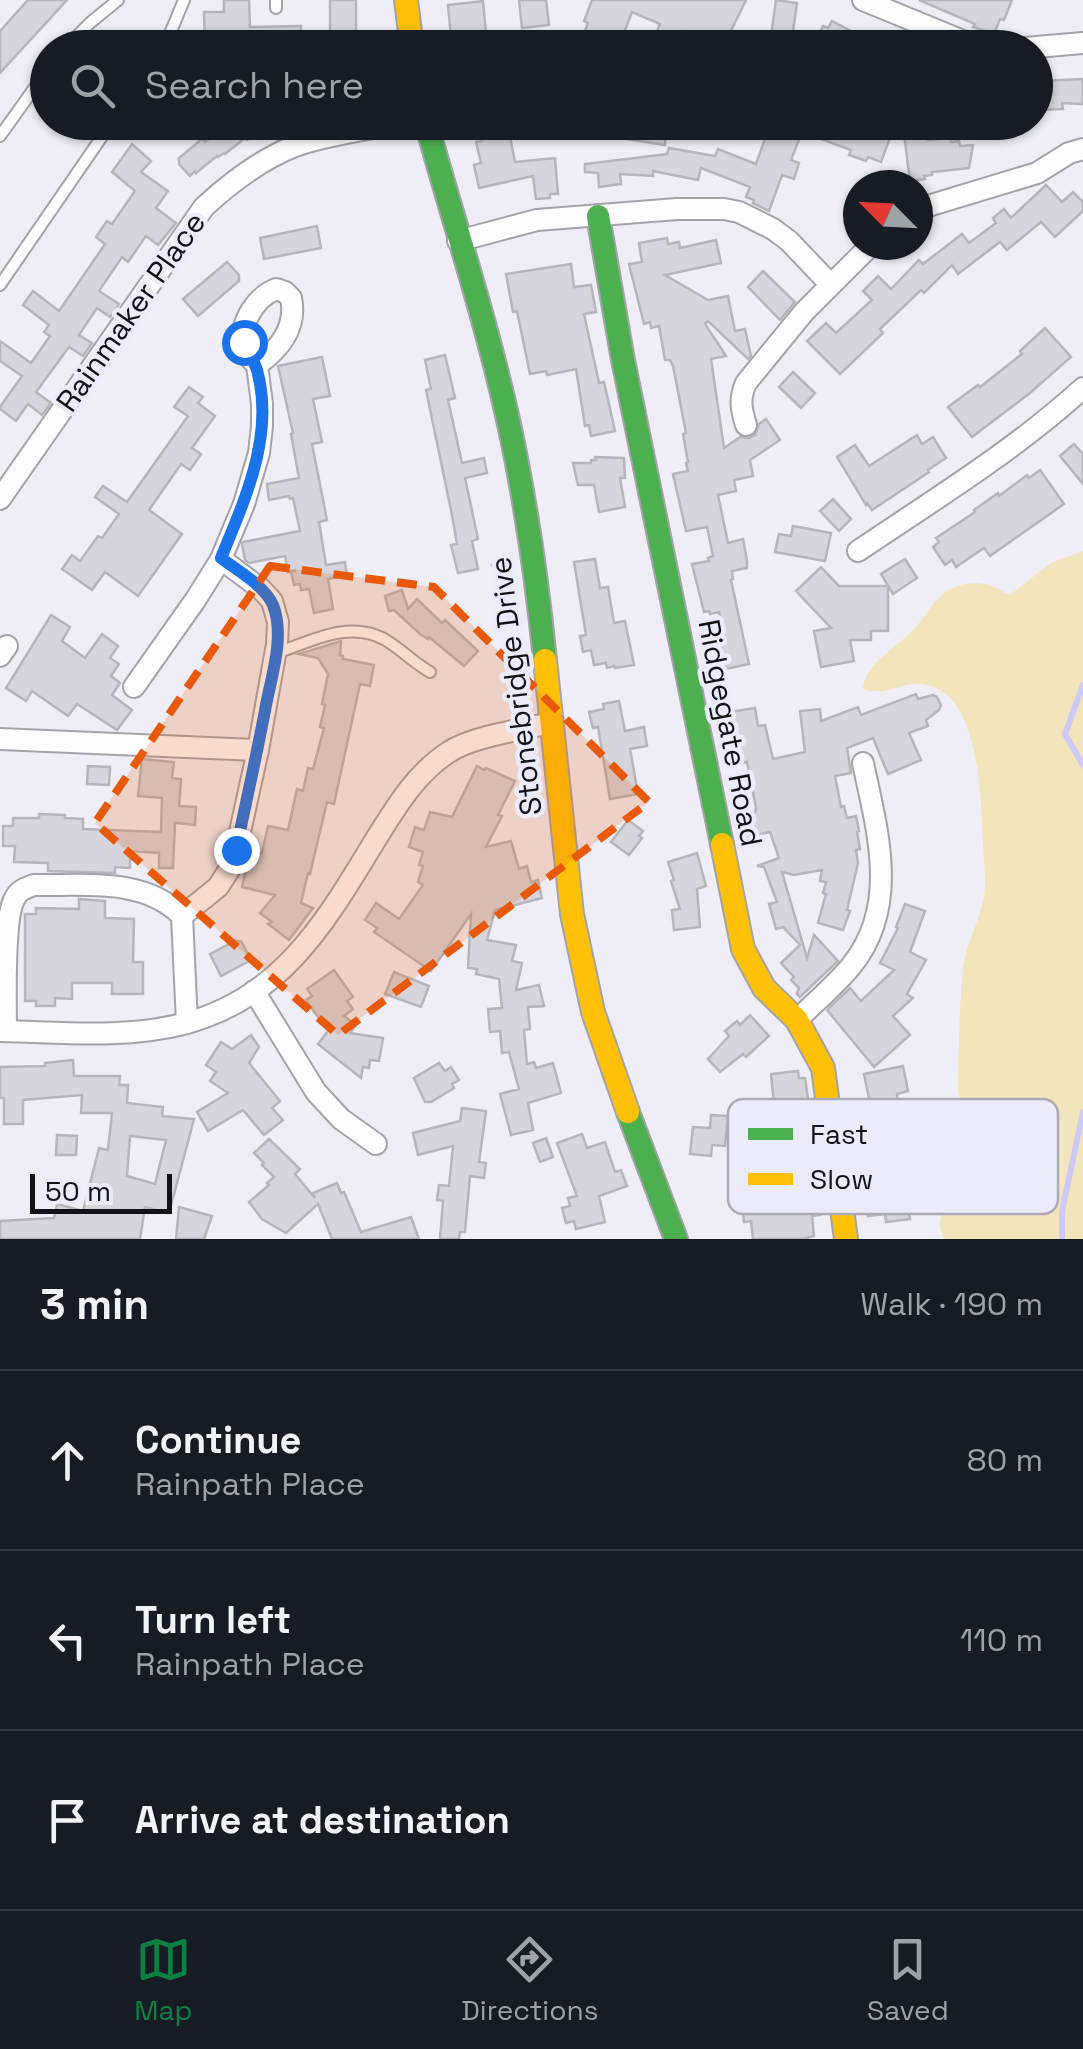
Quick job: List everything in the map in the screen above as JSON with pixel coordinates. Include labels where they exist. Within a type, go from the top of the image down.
[{"type":"street","points":[[406,0],[410,30]]},
{"type":"street","points":[[863,0],[886,4],[941,30]]},
{"type":"street","points":[[1053,46],[1083,43]]},
{"type":"street","name":"Rainmaker Place","points":[[0,498],[204,207],[224,188],[280,153],[321,140]]},
{"type":"street","name":"Stonebridge Drive","points":[[431,140],[514,448],[537,594],[572,914],[584,977],[606,1054],[676,1239]]},
{"type":"street","points":[[933,205],[1037,173],[1069,152],[1083,148]]},
{"type":"street","points":[[458,241],[536,220],[706,208],[739,212],[773,229],[830,284]]},
{"type":"street","name":"Ridgegate Road","points":[[598,216],[623,360],[743,949],[764,988],[796,1020],[823,1068],[827,1099]]},
{"type":"street","points":[[746,425],[740,396],[746,383],[804,312],[855,260]]},
{"type":"street","points":[[134,687],[221,558],[244,504],[259,453],[262,404],[256,366]]},
{"type":"street","points":[[858,551],[998,457],[1083,388]]},
{"type":"street","points":[[182,916],[218,887],[229,870],[276,653],[278,622],[272,601],[221,558]]},
{"type":"street","points":[[187,1022],[182,916],[165,901],[126,888],[34,884],[21,890],[8,919],[3,1031],[135,1032],[187,1022],[226,1008],[254,992],[290,963],[340,897],[403,797],[430,766],[452,749],[552,723]]},
{"type":"street","points":[[0,739],[258,750]]},
{"type":"street","points":[[796,1020],[852,965],[866,943],[877,911],[882,864],[863,763]]},
{"type":"street","points":[[254,992],[316,1092],[340,1119],[376,1144]]},
{"type":"street","name":"Ridgegate Road","points":[[843,1214],[846,1239]]},
{"type":"lane","points":[[82,30],[118,0]]},
{"type":"lane","points":[[172,30],[184,0]]},
{"type":"lane","points":[[0,136],[30,94]]},
{"type":"lane","points":[[0,285],[100,140]]},
{"type":"lane","points":[[276,653],[351,630],[382,638],[430,672]]},
{"type":"highlighted area","points":[[270,566],[434,587],[649,802],[338,1035],[95,823]]},
{"type":"shaded area","points":[[1083,551],[1083,1239],[944,1239],[942,1214],[1058,1214],[1058,1099],[960,1099],[963,969],[985,888],[981,806],[971,740],[955,704],[931,686],[863,689],[875,664],[913,630],[944,593],[978,583],[1010,595],[1051,563]]},
{"type":"building","points":[[28,0],[67,0],[39,30],[30,30],[30,40],[0,73],[0,31]]},
{"type":"building","points":[[224,0],[249,0],[250,27],[301,26],[301,30],[204,30],[204,12],[224,12]]},
{"type":"building","points":[[330,0],[356,0],[356,30],[330,30]]},
{"type":"building","points":[[519,0],[546,0],[549,25],[522,28]]},
{"type":"building","points":[[592,0],[746,0],[731,30],[658,30],[660,24],[632,12],[625,30],[585,30],[588,23],[584,21]]},
{"type":"building","points":[[776,0],[797,3],[793,30],[772,30]]},
{"type":"building","points":[[919,0],[1012,0],[996,30],[982,30],[973,27],[975,24]]},
{"type":"building","points":[[483,1],[486,30],[450,30],[448,5]]},
{"type":"building","points":[[832,21],[849,30],[821,30],[823,26],[828,28]]},
{"type":"building","points":[[1083,79],[1083,104],[1062,103],[1063,109],[1053,109],[1053,80]]},
{"type":"building","points":[[201,140],[242,140],[190,176],[179,164],[179,158]]},
{"type":"building","points":[[511,140],[515,162],[555,158],[558,194],[536,199],[533,176],[479,188],[474,165],[481,163],[476,142]]},
{"type":"building","points":[[632,140],[665,140],[665,145]]},
{"type":"building","points":[[765,140],[799,140],[791,160],[799,163],[794,179],[782,175],[769,211],[746,197],[750,187],[701,168],[698,180],[653,171],[653,176],[620,174],[621,184],[599,187],[598,173],[585,172],[585,164],[667,154],[669,148],[715,156],[718,149],[756,164]]},
{"type":"building","points":[[824,140],[889,140],[881,162],[849,155],[851,150]]},
{"type":"building","points":[[905,140],[951,140],[959,141],[960,146],[973,145],[969,168],[909,170]]},
{"type":"building","points":[[132,144],[151,161],[141,172],[168,191],[156,208],[176,223],[158,245],[146,236],[128,262],[122,257],[99,291],[119,304],[110,317],[97,308],[79,335],[92,343],[83,356],[69,347],[36,392],[51,403],[42,415],[28,404],[16,421],[0,407],[22,376],[0,361],[0,341],[31,363],[50,336],[44,332],[49,325],[23,305],[33,291],[59,311],[101,250],[105,244],[96,237],[107,221],[112,224],[135,191],[112,172]]},
{"type":"building","points":[[1046,185],[1062,202],[1073,192],[1083,202],[1083,211],[1055,237],[1041,222],[1007,250],[1000,242],[958,274],[952,265],[880,329],[883,333],[840,374],[807,341],[826,323],[836,333],[872,300],[863,291],[878,276],[891,289],[919,260],[923,264],[933,260],[962,234],[969,243],[996,223],[993,218],[1004,209],[1011,218]]},
{"type":"building","points":[[317,226],[321,248],[264,259],[260,238]]},
{"type":"building","points":[[667,238],[668,244],[679,242],[680,248],[716,240],[721,263],[665,275],[708,300],[728,296],[735,331],[745,329],[751,356],[748,359],[708,321],[705,324],[726,356],[711,359],[724,448],[740,437],[755,435],[766,419],[780,440],[750,460],[753,476],[734,480],[736,491],[718,495],[728,543],[743,539],[747,561],[747,568],[732,571],[731,580],[749,664],[726,669],[719,612],[704,612],[692,564],[709,561],[713,556],[707,527],[686,531],[673,474],[688,471],[688,462],[673,366],[665,360],[659,326],[651,328],[650,322],[644,324],[629,264],[642,262],[639,243]]},
{"type":"building","points":[[227,262],[239,275],[239,281],[198,316],[183,299]]},
{"type":"building","points":[[571,264],[574,287],[591,285],[596,312],[584,314],[599,383],[604,382],[615,431],[591,436],[589,425],[585,426],[576,369],[530,374],[506,274]]},
{"type":"building","points":[[763,271],[795,302],[780,320],[748,287]]},
{"type":"building","points":[[1045,328],[1071,357],[972,437],[948,407],[1022,354],[1020,351]]},
{"type":"building","points":[[445,355],[455,398],[448,400],[462,463],[484,458],[487,473],[465,478],[478,539],[472,541],[478,569],[458,573],[451,545],[457,544],[452,515],[426,390],[431,389],[425,360]]},
{"type":"building","points":[[322,357],[330,396],[313,399],[322,442],[312,444],[327,520],[319,522],[326,565],[345,562],[347,576],[328,579],[333,609],[314,613],[309,589],[301,590],[300,584],[294,585],[291,572],[296,570],[288,572],[285,556],[249,563],[242,544],[300,531],[293,498],[269,500],[267,484],[299,478],[278,366]]},
{"type":"building","points":[[793,372],[815,393],[801,408],[779,387]]},
{"type":"building","points":[[189,387],[203,397],[198,403],[215,416],[192,448],[201,454],[190,470],[181,464],[149,510],[182,534],[138,596],[105,572],[92,590],[62,569],[72,555],[80,561],[119,514],[95,497],[103,486],[127,502],[188,416],[174,407]]},
{"type":"building","points":[[917,435],[922,444],[933,437],[946,458],[872,510],[837,457],[855,445],[869,466]]},
{"type":"building","points":[[1074,444],[1083,454],[1083,484],[1060,456]]},
{"type":"building","points":[[595,457],[624,458],[625,478],[620,478],[625,507],[599,512],[594,485],[578,485],[573,463],[591,463]]},
{"type":"building","points":[[1040,470],[1064,504],[990,556],[984,548],[956,567],[952,560],[945,565],[933,547],[939,542],[936,538],[998,493],[999,496]]},
{"type":"building","points":[[833,499],[851,519],[839,531],[820,511]]},
{"type":"building","points":[[793,526],[831,533],[825,561],[775,552],[779,534],[791,536]]},
{"type":"building","points":[[506,559],[511,572],[498,578],[492,565]]},
{"type":"building","points":[[595,559],[600,588],[608,587],[614,623],[625,621],[634,665],[594,665],[591,650],[583,652],[580,636],[586,635],[574,562]]},
{"type":"building","points":[[905,559],[917,578],[893,594],[881,574]]},
{"type":"building","points":[[821,567],[839,586],[888,586],[888,631],[871,631],[871,640],[850,640],[854,661],[821,667],[814,631],[831,628],[796,591]]},
{"type":"building","points":[[402,590],[408,609],[417,599],[478,651],[464,666],[394,610],[389,611],[385,596]]},
{"type":"building","points":[[51,615],[70,627],[62,641],[85,658],[102,634],[118,646],[110,658],[119,664],[111,676],[120,683],[112,695],[132,710],[117,730],[77,704],[68,716],[32,691],[26,701],[6,688]]},
{"type":"building","points":[[341,641],[343,659],[374,665],[370,686],[360,684],[334,804],[327,802],[308,873],[301,903],[313,908],[289,940],[260,913],[275,895],[242,887],[250,851],[262,853],[268,826],[288,830],[297,789],[303,791],[308,768],[313,769],[324,728],[320,727],[328,674],[318,658],[299,654]]},
{"type":"building","points":[[916,694],[918,699],[933,695],[941,705],[926,720],[928,726],[909,733],[921,760],[888,774],[873,738],[847,748],[851,773],[835,776],[841,807],[844,806],[847,818],[856,816],[860,849],[856,850],[858,863],[843,930],[818,923],[826,894],[826,882],[820,881],[822,870],[794,875],[782,872],[807,958],[814,935],[838,961],[800,997],[799,988],[791,980],[794,977],[781,963],[800,945],[783,927],[776,929],[769,904],[777,902],[764,867],[757,866],[779,858],[770,832],[747,837],[742,816],[755,813],[756,808],[747,762],[725,766],[718,714],[755,708],[758,726],[765,725],[773,759],[805,752],[800,711],[820,709],[821,721],[858,707],[861,715]]},
{"type":"building","points":[[619,701],[625,731],[644,727],[647,746],[630,749],[638,794],[610,799],[598,727],[593,728],[589,712]]},
{"type":"building","points":[[142,759],[174,762],[172,778],[181,779],[179,806],[196,807],[195,825],[175,823],[173,868],[159,868],[159,853],[130,851],[130,868],[115,867],[115,873],[48,871],[48,863],[14,862],[15,846],[3,846],[3,826],[13,826],[13,818],[65,815],[83,819],[83,829],[161,832],[162,798],[138,796]]},
{"type":"building","points":[[88,766],[110,767],[109,785],[87,784]]},
{"type":"building","points":[[477,766],[515,781],[486,847],[511,841],[519,869],[527,866],[531,882],[538,880],[542,898],[495,910],[487,940],[516,945],[512,961],[522,963],[516,990],[539,985],[544,1006],[528,1007],[530,1029],[524,1030],[527,1064],[534,1062],[536,1068],[553,1063],[561,1093],[528,1103],[533,1130],[511,1135],[500,1094],[519,1089],[509,1052],[502,1053],[500,1031],[490,1032],[488,1009],[502,1008],[499,979],[468,968],[471,914],[431,971],[374,932],[377,928],[365,920],[376,903],[399,919],[423,885],[418,882],[423,852],[409,847],[415,827],[424,830],[430,812],[452,817]]},
{"type":"building","points":[[628,820],[643,831],[629,855],[611,842]]},
{"type":"building","points":[[697,853],[706,886],[697,889],[700,927],[674,930],[672,910],[680,909],[668,862]]},
{"type":"building","points":[[79,899],[105,901],[105,918],[134,919],[133,962],[143,962],[143,994],[112,994],[112,983],[72,983],[72,999],[55,998],[55,1006],[36,1006],[36,1001],[25,1001],[25,914],[36,914],[36,908],[79,909]]},
{"type":"building","points":[[905,904],[925,911],[910,952],[926,960],[907,994],[913,998],[893,1016],[910,1035],[874,1067],[827,1010],[850,988],[861,1001],[894,970],[880,963]]},
{"type":"building","points":[[241,941],[251,960],[221,976],[210,954]]},
{"type":"building","points":[[334,970],[353,997],[347,1001],[353,1009],[344,1016],[356,1025],[350,1033],[383,1038],[379,1061],[370,1060],[369,1068],[363,1067],[361,1078],[318,1044],[328,1031],[306,1000],[312,996],[307,989]]},
{"type":"building","points":[[394,972],[429,986],[421,1007],[385,994]]},
{"type":"building","points":[[750,1015],[769,1036],[746,1057],[743,1054],[720,1072],[708,1059],[729,1036],[725,1031],[737,1021],[740,1025]]},
{"type":"building","points":[[251,1035],[259,1047],[249,1063],[280,1101],[272,1108],[283,1120],[264,1135],[243,1110],[208,1131],[197,1112],[228,1093],[210,1081],[216,1072],[206,1065],[221,1042],[232,1049]]},
{"type":"building","points":[[73,1060],[74,1076],[120,1076],[119,1085],[128,1085],[127,1103],[163,1107],[162,1116],[194,1119],[169,1213],[145,1207],[140,1239],[0,1239],[0,1221],[54,1218],[57,1204],[83,1211],[99,1148],[108,1150],[112,1113],[81,1113],[82,1095],[23,1100],[23,1124],[4,1124],[0,1067]],"holes":[[[130,1136],[166,1140],[155,1184],[127,1176]]]},
{"type":"building","points":[[439,1063],[445,1071],[451,1067],[459,1080],[452,1084],[454,1088],[425,1102],[414,1078]]},
{"type":"building","points":[[903,1066],[908,1091],[897,1094],[897,1099],[869,1099],[864,1074]]},
{"type":"building","points":[[798,1071],[799,1078],[805,1078],[808,1099],[774,1099],[771,1074]]},
{"type":"building","points":[[462,1108],[486,1111],[479,1162],[486,1163],[484,1178],[470,1176],[465,1232],[460,1232],[459,1239],[440,1239],[443,1201],[437,1200],[439,1185],[449,1186],[453,1146],[418,1155],[413,1133],[460,1121]]},
{"type":"building","points":[[711,1115],[728,1116],[725,1146],[712,1145],[711,1156],[690,1154],[693,1127],[710,1128]]},
{"type":"building","points":[[582,1134],[587,1148],[605,1142],[615,1172],[621,1170],[627,1186],[599,1196],[605,1222],[576,1229],[574,1221],[566,1223],[562,1208],[570,1206],[568,1198],[577,1196],[557,1143]]},
{"type":"building","points":[[57,1135],[77,1136],[76,1155],[56,1155]]},
{"type":"building","points":[[546,1138],[553,1157],[540,1162],[533,1143]]},
{"type":"building","points":[[269,1139],[300,1169],[295,1174],[315,1198],[313,1193],[337,1183],[361,1232],[411,1217],[419,1239],[332,1239],[318,1204],[286,1233],[262,1219],[249,1202],[274,1177],[254,1153]]},
{"type":"building","points":[[179,1207],[212,1216],[204,1239],[176,1239]]},
{"type":"building","points":[[743,1214],[820,1215],[812,1216],[814,1236],[803,1239],[753,1239],[751,1221],[744,1222]]},
{"type":"building","points":[[885,1214],[909,1214],[910,1219],[886,1222]]},
{"type":"waterway","points":[[1083,685],[1065,734],[1083,765]]},
{"type":"waterway","points":[[1062,1239],[1062,1211],[1083,1112]]},
{"type":"traffic: fast","points":[[431,140],[505,407],[528,527],[545,660]]},
{"type":"traffic: fast","points":[[598,216],[623,360],[722,844]]},
{"type":"traffic: fast","points":[[628,1112],[676,1239]]},
{"type":"traffic: slow","points":[[406,0],[410,30]]},
{"type":"traffic: slow","points":[[545,660],[572,914],[593,1012],[628,1112]]},
{"type":"traffic: slow","points":[[722,844],[743,949],[764,988],[797,1020],[823,1068],[827,1099]]},
{"type":"traffic: slow","points":[[843,1214],[846,1239]]},
{"type":"route","points":[[236,850],[258,750],[278,622],[272,601],[221,558],[244,504],[259,453],[262,426],[256,366],[244,342]]}]
